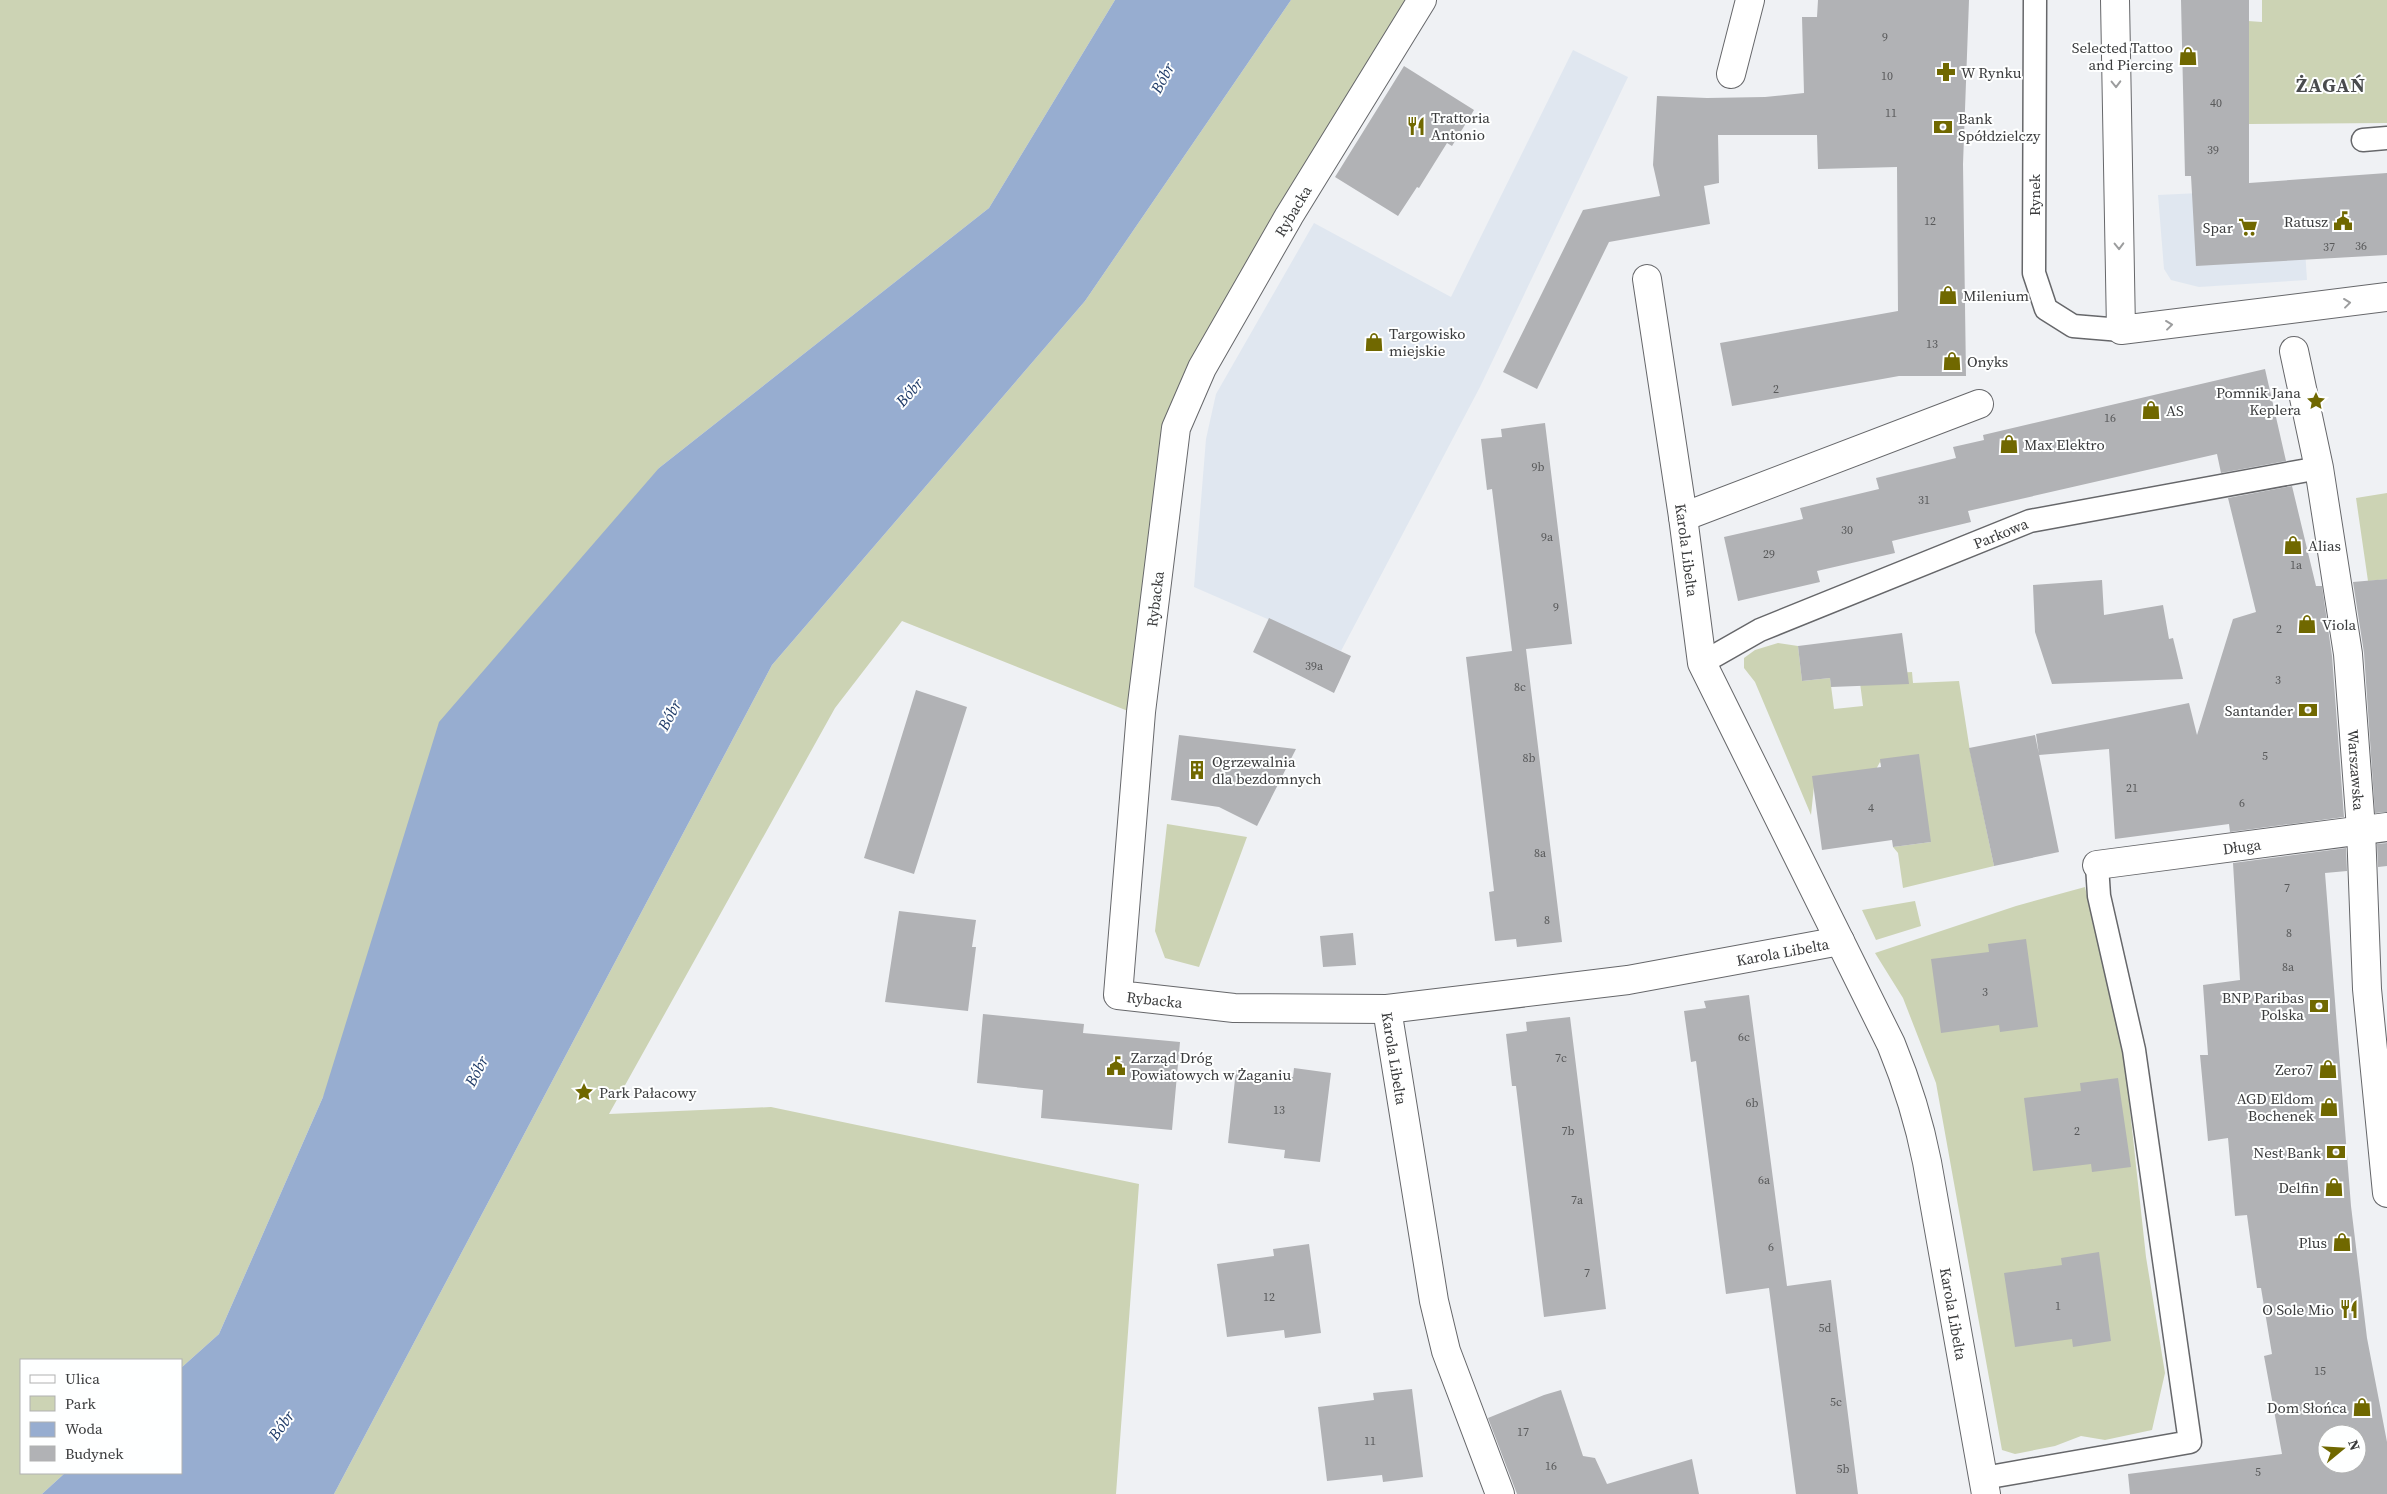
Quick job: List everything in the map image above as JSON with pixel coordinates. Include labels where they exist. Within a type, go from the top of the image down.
[{"type":"street","name":"Rybacka","points":[[1387,1009],[1234,1008],[1118,995],[1141,712],[1176,428],[1202,368],[1289,216],[1422,0]]},
{"type":"street","points":[[1731,74],[1750,0]]},
{"type":"street","points":[[2115,0],[2121,330]]},
{"type":"street","name":"Karola Libelta","points":[[1647,278],[1683,517],[1702,662],[1891,1044],[1906,1080],[1918,1119],[1985,1486]]},
{"type":"street","name":"Rynek","points":[[2121,330],[2387,297]]},
{"type":"street","name":"Warszawska","points":[[2294,351],[2319,468],[2374,828],[2367,989],[2387,1193]]},
{"type":"street","points":[[1683,517],[1979,404]]},
{"type":"street","name":"Długa","points":[[2097,865],[2374,828]]},
{"type":"street","name":"Karola Libelta","points":[[1500,1494],[1446,1351],[1434,1301],[1387,1009],[1628,980],[1840,941]]},
{"type":"lane","name":"Rynek","points":[[2035,0],[2034,273],[2046,309],[2073,326],[2121,330]]},
{"type":"lane","points":[[2363,140],[2387,138]]},
{"type":"lane","name":"Parkowa","points":[[1702,662],[1760,630],[2030,521],[2319,468]]},
{"type":"lane","points":[[1985,1486],[2190,1442],[2134,1050],[2099,896],[2097,865]]},
{"type":"shaded area","name":"Targowisko miejskie","points":[[1573,50],[1628,77],[1480,387],[1341,651],[1194,587],[1206,439],[1216,394],[1314,223],[1451,297]]},
{"type":"shaded area","name":"Spar","points":[[2301,188],[2307,280],[2199,287],[2171,280],[2164,269],[2158,195]]},
{"type":"green space","points":[[0,0],[1115,0],[989,208],[659,468],[323,1097],[219,1334],[182,1367],[182,1359],[20,1359],[20,1474],[64,1474],[42,1494],[0,1494]]},
{"type":"green space","name":"Park Pałacowy","points":[[1291,0],[1410,0],[1207,347],[1128,711],[902,621],[835,708],[609,1114],[771,1107],[1139,1184],[1116,1494],[334,1494],[772,665],[1085,301]]},
{"type":"green space","points":[[2262,0],[2387,0],[2387,123],[2249,124],[2248,21],[2262,22]]},
{"type":"green space","points":[[2387,493],[2387,579],[2368,581],[2356,498]]},
{"type":"green space","points":[[1778,643],[1798,646],[1802,681],[1830,678],[1834,709],[1863,706],[1859,675],[1912,672],[1913,683],[1959,681],[1970,751],[1994,866],[1903,888],[1898,853],[1893,847],[1931,842],[1880,762],[1874,773],[1815,776],[1811,815],[1755,682],[1744,668],[1744,658],[1755,650]]},
{"type":"green space","points":[[1167,824],[1247,837],[1199,967],[1165,958],[1155,931]]},
{"type":"green space","points":[[2085,887],[2123,1046],[2146,1257],[2165,1373],[2152,1430],[2105,1440],[2081,1436],[2055,1446],[2015,1454],[2002,1450],[1936,1083],[1903,998],[1875,953],[2016,906]]},
{"type":"green space","points":[[1915,901],[1921,926],[1876,940],[1862,910]]},
{"type":"water","name":"Bóbr","points":[[1115,0],[1291,0],[1085,301],[772,665],[334,1494],[42,1494],[64,1474],[182,1474],[182,1367],[219,1334],[323,1097],[439,722],[659,468],[989,208]]},
{"type":"building","points":[[1818,0],[1969,0],[1963,164],[1966,376],[1899,376],[1732,406],[1720,343],[1898,311],[1897,167],[1818,169],[1817,135],[1718,135],[1719,183],[1704,186],[1710,224],[1609,242],[1537,389],[1503,372],[1583,210],[1660,196],[1653,165],[1657,96],[1707,98],[1765,97],[1804,93],[1802,17],[1817,17]]},
{"type":"building","points":[[2181,0],[2249,0],[2249,183],[2387,173],[2387,255],[2196,266],[2191,176],[2185,176]]},
{"type":"building","name":"Trattoria Antonio","points":[[1404,66],[1474,110],[1452,146],[1447,143],[1419,188],[1417,187],[1398,216],[1335,177]]},
{"type":"building","points":[[2265,369],[2286,461],[2221,473],[2217,454],[1968,511],[1971,522],[1892,541],[1895,553],[1817,571],[1820,582],[1738,601],[1724,537],[1803,519],[1800,508],[1879,489],[1876,478],[1956,458],[1953,447],[1984,440],[1983,435]]},
{"type":"building","points":[[1545,423],[1572,644],[1526,649],[1562,942],[1517,947],[1516,939],[1495,941],[1489,892],[1494,891],[1466,657],[1512,651],[1492,489],[1487,490],[1481,439],[1502,437],[1501,429]]},
{"type":"building","points":[[2292,486],[2316,586],[2322,586],[2332,656],[2344,817],[2230,832],[2229,824],[2115,839],[2109,749],[2039,755],[2036,734],[2189,703],[2197,735],[2233,619],[2256,612],[2228,498]]},
{"type":"building","points":[[2387,579],[2387,812],[2375,813],[2364,653],[2353,582]]},
{"type":"building","points":[[2102,580],[2104,615],[2163,605],[2169,639],[2173,638],[2183,679],[2052,684],[2035,632],[2033,585]]},
{"type":"building","points":[[1269,618],[1351,656],[1334,693],[1253,652]]},
{"type":"building","points":[[1902,633],[1909,684],[1831,687],[1830,678],[1802,681],[1798,646]]},
{"type":"building","points":[[916,690],[967,707],[914,874],[864,858]]},
{"type":"building","points":[[1179,735],[1296,749],[1257,826],[1219,807],[1171,800]]},
{"type":"building","points":[[2035,735],[2059,852],[1994,866],[1969,748]]},
{"type":"building","points":[[1919,754],[1931,842],[1893,847],[1892,840],[1822,850],[1812,776],[1881,767],[1880,759]]},
{"type":"building","points":[[2387,843],[2387,866],[2378,867],[2377,844]]},
{"type":"building","points":[[2346,848],[2347,871],[2325,873],[2351,1206],[2367,1338],[2387,1442],[2387,1494],[2130,1494],[2128,1474],[2282,1454],[2264,1356],[2272,1354],[2261,1288],[2257,1288],[2247,1215],[2235,1216],[2228,1138],[2208,1141],[2200,1055],[2208,1055],[2203,985],[2240,980],[2233,863]]},
{"type":"building","points":[[899,911],[976,920],[972,947],[976,947],[968,1011],[885,1002]]},
{"type":"building","points":[[1353,933],[1356,965],[1323,967],[1320,936]]},
{"type":"building","points":[[2026,939],[2038,1027],[2000,1032],[1999,1025],[1941,1033],[1931,959],[1989,952],[1988,944]]},
{"type":"building","points":[[1749,995],[1787,1286],[1831,1280],[1858,1494],[1796,1494],[1769,1288],[1726,1294],[1696,1061],[1691,1062],[1684,1011],[1706,1008],[1704,1001]]},
{"type":"building","name":"Zarząd Dróg Powiatowych w Żaganiu","points":[[983,1014],[1084,1024],[1083,1033],[1180,1042],[1172,1130],[1041,1118],[1043,1090],[977,1083]]},
{"type":"building","points":[[1570,1017],[1606,1309],[1544,1317],[1516,1086],[1512,1086],[1506,1034],[1527,1031],[1526,1022]]},
{"type":"building","points":[[1294,1068],[1331,1073],[1320,1162],[1284,1158],[1285,1150],[1228,1143],[1236,1070],[1293,1077]]},
{"type":"building","points":[[2118,1078],[2131,1167],[2092,1172],[2091,1164],[2033,1171],[2024,1098],[2081,1091],[2080,1083]]},
{"type":"building","points":[[1309,1244],[1321,1333],[1285,1338],[1284,1330],[1227,1337],[1217,1264],[1274,1256],[1273,1249]]},
{"type":"building","points":[[2099,1252],[2111,1341],[2073,1347],[2072,1339],[2015,1347],[2004,1273],[2062,1265],[2061,1258]]},
{"type":"building","points":[[1412,1389],[1423,1477],[1383,1482],[1382,1475],[1327,1481],[1318,1407],[1374,1400],[1373,1393]]},
{"type":"building","points":[[1561,1390],[1583,1456],[1595,1458],[1607,1484],[1692,1459],[1699,1494],[1517,1494],[1488,1418]]},
{"type":"place","name":"Selected Tattoo and Piercing","points":[[2188,56]]},
{"type":"place","name":"W Rynku","points":[[1946,72]]},
{"type":"place","name":"Trattoria Antonio","points":[[1416,126]]},
{"type":"place","name":"Bank Spółdzielczy","points":[[1943,127]]},
{"type":"place","name":"Ratusz","points":[[2343,221]]},
{"type":"place","name":"Spar","points":[[2248,227]]},
{"type":"place","name":"Milenium","points":[[1948,295]]},
{"type":"place","name":"Targowisko miejskie","points":[[1374,342]]},
{"type":"place","name":"Onyks","points":[[1952,361]]},
{"type":"place","name":"Pomnik Jana Keplera","points":[[2316,401]]},
{"type":"place","name":"AS","points":[[2151,410]]},
{"type":"place","name":"Max Elektro","points":[[2009,444]]},
{"type":"place","name":"Alias","points":[[2293,545]]},
{"type":"place","name":"Viola","points":[[2307,624]]},
{"type":"place","name":"Santander","points":[[2308,710]]},
{"type":"place","name":"Ogrzewalnia dla bezdomnych","points":[[1197,770]]},
{"type":"place","name":"BNP Paribas Polska","points":[[2319,1006]]},
{"type":"place","name":"Zarząd Dróg Powiatowych w Żaganiu","points":[[1116,1066]]},
{"type":"place","name":"Zero7","points":[[2328,1069]]},
{"type":"place","name":"Park Pałacowy","points":[[584,1092]]},
{"type":"place","name":"AGD Eldom Bochenek","points":[[2329,1107]]},
{"type":"place","name":"Nest Bank","points":[[2336,1152]]},
{"type":"place","name":"Delfin","points":[[2334,1187]]},
{"type":"place","name":"Plus","points":[[2342,1242]]},
{"type":"place","name":"O Sole Mio","points":[[2349,1309]]},
{"type":"place","name":"Dom Słońca","points":[[2362,1407]]},
{"type":"district","name":"ŻAGAŃ","points":[[2331,85]]}]
